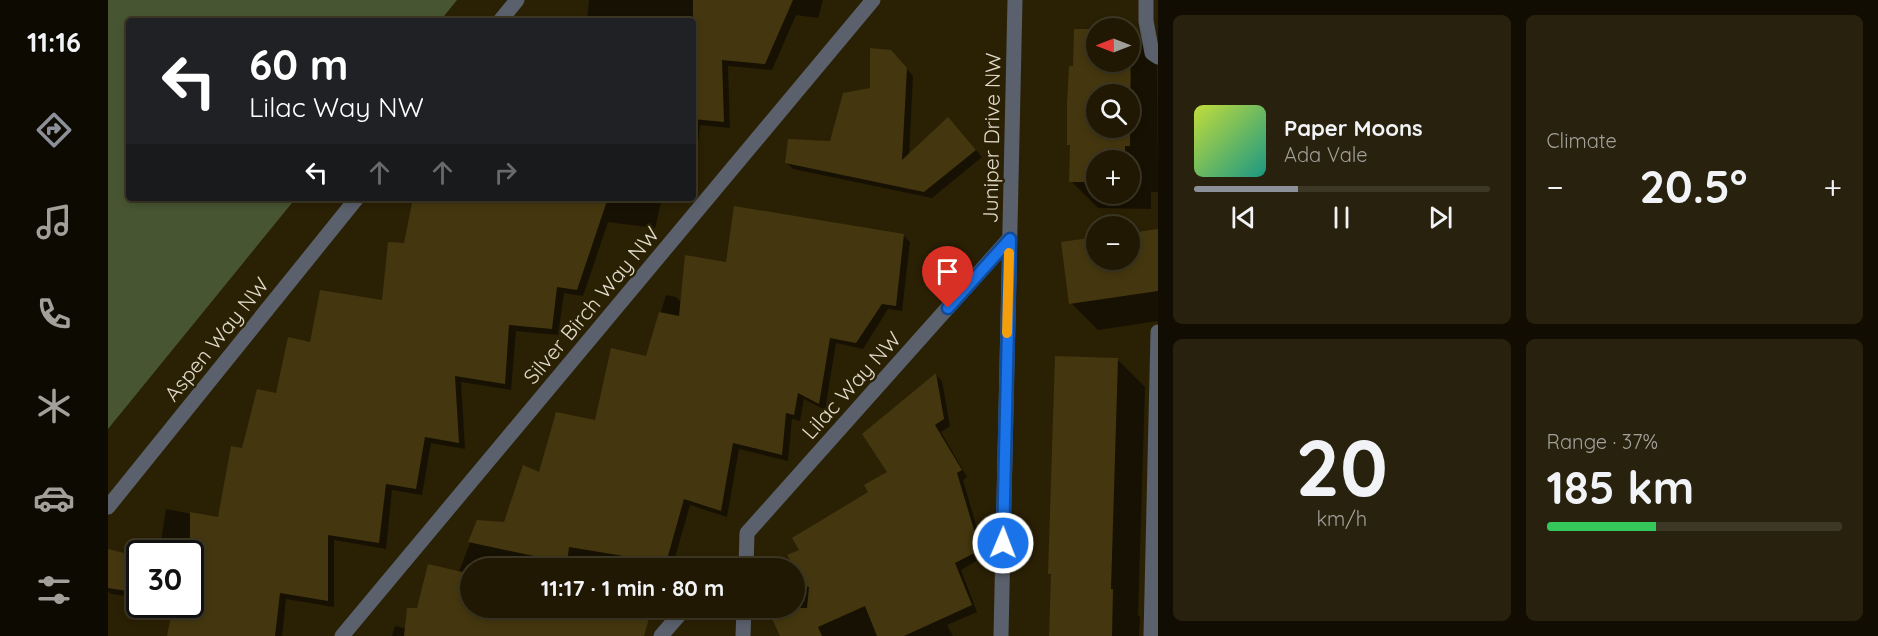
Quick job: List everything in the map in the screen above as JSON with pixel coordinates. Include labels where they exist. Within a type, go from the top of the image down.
[{"type":"street","points":[[502,18],[517,0]]},
{"type":"street","name":"Silver Birch Way NW","points":[[342,636],[873,0]]},
{"type":"street","name":"Juniper Drive NW","points":[[1001,636],[1015,0]]},
{"type":"street","points":[[1146,0],[1146,21],[1152,53],[1158,57]]},
{"type":"street","name":"Aspen Way NW","points":[[108,507],[355,201]]},
{"type":"street","name":"Lilac Way NW","points":[[746,558],[747,533],[1010,239]]},
{"type":"street","points":[[1151,636],[1158,332]]},
{"type":"street","points":[[661,636],[676,618]]},
{"type":"street","points":[[743,636],[744,618]]},
{"type":"green space","points":[[108,0],[457,0],[442,18],[126,18],[126,201],[294,201],[108,429]]},
{"type":"building","points":[[693,0],[793,0],[765,64],[722,60],[724,122],[696,119],[696,18],[693,18]]},
{"type":"building","points":[[1074,29],[1086,29],[1086,72],[1131,72],[1131,84],[1086,84],[1086,138],[1130,138],[1130,146],[1125,146],[1125,150],[1086,150],[1086,182],[1069,182],[1070,145],[1067,145],[1067,104],[1069,66],[1073,66]]},
{"type":"building","points":[[870,48],[891,50],[907,68],[902,160],[948,117],[976,150],[924,192],[785,163],[788,139],[830,141],[843,93],[870,88]]},
{"type":"building","points":[[412,201],[531,203],[531,201],[607,201],[577,290],[557,287],[552,329],[509,325],[505,384],[455,376],[459,443],[425,437],[416,489],[386,484],[379,543],[328,535],[328,601],[280,593],[275,636],[167,636],[171,618],[204,618],[204,540],[190,540],[190,512],[218,517],[231,446],[242,448],[257,389],[276,393],[288,337],[310,342],[320,290],[382,300],[388,242],[404,243]]},
{"type":"building","points":[[734,206],[904,234],[896,306],[882,304],[856,343],[830,338],[819,404],[798,393],[794,415],[786,413],[782,455],[733,443],[721,511],[684,499],[667,558],[636,558],[569,547],[568,558],[543,558],[468,542],[477,520],[504,522],[523,465],[539,472],[556,412],[595,420],[611,348],[646,356],[659,312],[679,316],[685,255],[726,262]]},
{"type":"building","points":[[1158,229],[1158,291],[1069,304],[1061,242],[1086,238],[1086,270],[1140,270],[1140,232]]},
{"type":"building","points":[[1055,356],[1118,358],[1111,589],[1113,589],[1112,636],[1049,636],[1051,574],[1048,574]]},
{"type":"building","points":[[936,373],[944,419],[935,425],[962,470],[957,473],[980,550],[955,563],[972,605],[904,636],[877,636],[865,606],[818,627],[822,636],[780,636],[772,618],[805,618],[805,608],[807,608],[809,587],[805,586],[805,558],[789,558],[787,555],[799,550],[792,538],[868,492],[864,485],[887,472],[862,434]]},
{"type":"building","points":[[108,549],[126,554],[126,591],[108,588]]},
{"type":"building","points":[[428,564],[460,571],[460,618],[649,618],[644,636],[404,636],[407,608],[417,608]]},
{"type":"slow traffic","points":[[1007,333],[1009,253]]},
{"type":"route","points":[[948,308],[1010,239],[1003,543]]}]
